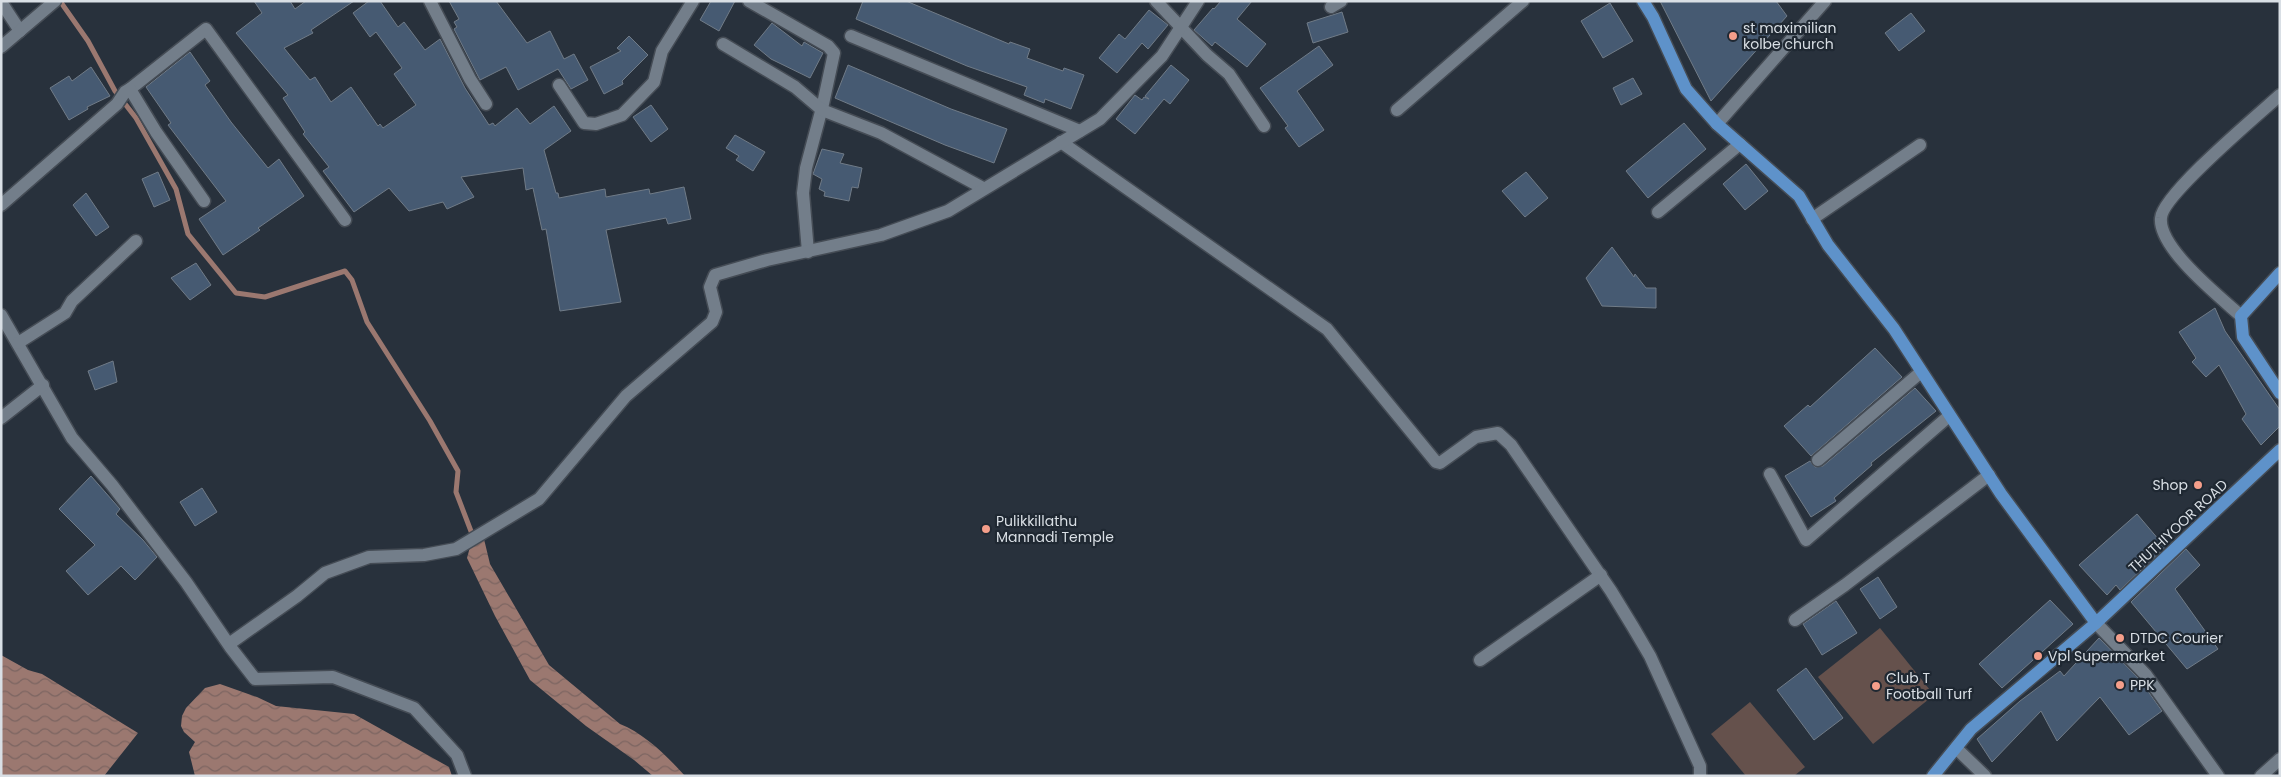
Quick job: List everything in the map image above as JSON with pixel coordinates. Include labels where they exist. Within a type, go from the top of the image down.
[{"type":"main road","points":[[1643,1],[1653,17],[1686,89],[1717,124],[1799,196],[1828,245],[1894,329],[1988,475],[2096,623]]},
{"type":"main road","points":[[2280,273],[2241,316],[2243,337],[2280,393]]},
{"type":"main road","name":"THUTHIYOOR ROAD","points":[[1933,776],[1971,729],[2096,623],[2280,450]]},
{"type":"street","points":[[1,47],[55,1]]},
{"type":"street","points":[[430,1],[470,79],[486,104]]},
{"type":"street","points":[[559,85],[584,123],[596,124],[622,115],[654,82],[662,51],[693,1]]},
{"type":"street","points":[[749,1],[828,46],[834,53],[822,110],[806,168],[803,193],[808,252]]},
{"type":"street","points":[[1156,1],[1207,55],[1229,74],[1264,126]]},
{"type":"street","points":[[228,644],[297,596],[325,573],[368,558],[424,555],[456,549],[539,499],[626,396],[712,322],[716,312],[710,287],[715,275],[767,260],[881,235],[948,211],[1100,118],[1162,56],[1198,1]]},
{"type":"street","points":[[1397,110],[1523,1]]},
{"type":"street","points":[[1717,124],[1824,1]]},
{"type":"street","points":[[1,2],[20,31]]},
{"type":"street","points":[[1,205],[117,104],[128,90],[206,29],[345,220]]},
{"type":"street","points":[[851,36],[1080,131]]},
{"type":"street","points":[[723,44],[795,87],[822,110],[881,133],[983,188]]},
{"type":"street","points":[[128,90],[204,201]]},
{"type":"street","points":[[2241,316],[2186,266],[2164,232],[2160,218],[2165,204],[2208,159],[2280,95]]},
{"type":"street","points":[[1061,142],[1327,329],[1436,462],[1440,463],[1476,437],[1498,433],[1511,444],[1601,575],[1650,656],[1700,766],[1700,776]]},
{"type":"street","points":[[1658,212],[1740,144]]},
{"type":"street","points":[[1812,219],[1920,145]]},
{"type":"street","points":[[18,343],[66,313],[72,300],[136,241]]},
{"type":"street","points":[[1,315],[5,333],[18,343],[72,438],[112,485],[186,582],[228,644],[256,679],[333,677],[414,708],[457,755],[465,776]]},
{"type":"street","points":[[1818,460],[1921,372]]},
{"type":"street","points":[[1,418],[42,385]]},
{"type":"street","points":[[1770,474],[1806,540],[1949,416]]},
{"type":"street","points":[[1795,620],[1845,585],[1988,475]]},
{"type":"street","points":[[1480,660],[1601,575]]},
{"type":"street","points":[[2096,623],[2146,675],[2218,776]]},
{"type":"street","points":[[1956,748],[1984,776]]},
{"type":"street","points":[[2261,776],[2280,760]]},
{"type":"shaded area","name":"Club T Football Turf","points":[[1880,628],[1934,695],[1873,744],[1818,677]]},
{"type":"shaded area","points":[[1750,702],[1805,767],[1794,776],[1746,776],[1711,734]]},
{"type":"water","points":[[484,539],[490,564],[549,665],[620,724],[655,746],[685,776],[653,776],[586,726],[530,680],[495,616],[467,558],[470,547]]},
{"type":"water","points":[[1,655],[28,670],[42,674],[138,733],[104,776],[1,776]]},
{"type":"water","points":[[220,684],[276,706],[354,714],[449,767],[452,776],[195,776],[189,752],[195,742],[184,732],[181,726],[182,716],[186,708],[205,688]]},
{"type":"building","points":[[254,1],[290,1],[295,9],[306,1],[354,1],[311,30],[313,33],[284,48],[310,80],[315,77],[331,102],[351,87],[378,126],[380,124],[383,128],[416,105],[394,74],[402,68],[376,32],[370,37],[353,13],[369,1],[380,1],[398,27],[404,22],[425,50],[440,39],[465,88],[489,125],[493,123],[495,126],[517,108],[530,124],[554,106],[571,131],[544,150],[559,198],[605,189],[606,197],[649,189],[650,194],[684,187],[691,219],[668,224],[666,218],[606,230],[621,302],[560,311],[546,229],[542,230],[533,188],[526,190],[523,168],[461,177],[474,197],[447,209],[443,202],[409,211],[389,188],[354,212],[323,171],[329,167],[303,134],[305,132],[283,98],[288,95],[236,33],[262,13]]},
{"type":"building","points":[[449,1],[496,1],[527,43],[550,31],[564,59],[574,54],[588,80],[571,89],[558,69],[518,90],[506,67],[480,80],[454,29],[457,27],[454,22],[459,19]]},
{"type":"building","points":[[711,1],[735,1],[719,31],[700,20]]},
{"type":"building","points":[[863,1],[906,1],[1009,44],[1010,42],[1030,49],[1027,58],[1063,71],[1064,68],[1084,75],[1071,109],[1045,99],[1044,103],[1024,95],[1027,87],[967,66],[856,19]]},
{"type":"building","points":[[1221,1],[1252,1],[1237,19],[1266,44],[1247,67],[1215,42],[1212,46],[1194,30]]},
{"type":"building","points":[[1660,1],[1776,1],[1787,16],[1711,101]]},
{"type":"building","points":[[1610,3],[1633,41],[1603,58],[1581,21]]},
{"type":"building","points":[[1149,10],[1168,25],[1148,49],[1142,43],[1117,73],[1099,58],[1119,34],[1125,39]]},
{"type":"building","points":[[1342,12],[1348,32],[1313,43],[1307,23]]},
{"type":"building","points":[[1911,13],[1925,31],[1899,51],[1885,33]]},
{"type":"building","points":[[772,23],[802,46],[804,42],[823,53],[810,78],[771,59],[754,45]]},
{"type":"building","points":[[629,36],[648,55],[622,81],[623,84],[604,94],[590,67],[621,51],[617,48]]},
{"type":"building","points":[[1319,46],[1333,65],[1297,91],[1324,130],[1299,147],[1285,128],[1288,126],[1260,88]]},
{"type":"building","points":[[190,52],[210,81],[205,85],[231,122],[268,168],[279,159],[304,196],[258,228],[260,230],[223,255],[199,219],[226,201],[168,125],[171,123],[146,87]]},
{"type":"building","points":[[848,65],[951,109],[1007,129],[994,163],[945,145],[835,98]]},
{"type":"building","points":[[1171,65],[1189,80],[1170,104],[1164,99],[1135,134],[1116,119],[1135,95],[1142,100],[1144,97],[1149,99],[1145,96]]},
{"type":"building","points":[[91,67],[110,96],[87,107],[88,109],[69,120],[50,88],[69,76],[72,81]]},
{"type":"building","points":[[1633,78],[1642,94],[1621,105],[1613,88]]},
{"type":"building","points":[[651,105],[668,129],[651,142],[633,117]]},
{"type":"building","points":[[1684,123],[1706,149],[1648,198],[1626,171]]},
{"type":"building","points":[[735,135],[765,152],[753,171],[736,160],[739,156],[726,148]]},
{"type":"building","points":[[822,149],[844,154],[840,163],[862,168],[858,188],[852,187],[849,201],[824,196],[825,192],[819,189],[822,179],[813,174]]},
{"type":"building","points":[[1746,164],[1768,191],[1745,210],[1723,184]]},
{"type":"building","points":[[158,172],[170,200],[154,207],[142,179]]},
{"type":"building","points":[[1526,172],[1548,198],[1525,217],[1502,191]]},
{"type":"building","points":[[86,193],[109,227],[96,236],[73,205]]},
{"type":"building","points":[[1612,247],[1634,277],[1635,274],[1646,288],[1656,288],[1656,308],[1602,306],[1586,278]]},
{"type":"building","points":[[196,263],[211,285],[190,300],[171,278]]},
{"type":"building","points":[[2215,308],[2225,331],[2280,410],[2280,426],[2261,445],[2242,419],[2246,414],[2219,365],[2206,377],[2192,362],[2196,358],[2179,332]]},
{"type":"building","points":[[1875,348],[1902,377],[1811,456],[1784,426],[1808,405],[1810,407]]},
{"type":"building","points":[[113,361],[117,382],[95,390],[88,371]]},
{"type":"building","points":[[1915,388],[1936,411],[1871,463],[1872,465],[1834,498],[1836,501],[1811,517],[1785,476],[1810,461],[1815,467],[1823,466]]},
{"type":"building","points":[[91,476],[120,509],[116,514],[143,540],[157,557],[135,580],[121,566],[88,595],[66,571],[95,545],[59,509]]},
{"type":"building","points":[[202,488],[217,512],[195,526],[180,502]]},
{"type":"building","points":[[2137,514],[2165,547],[2120,590],[2116,585],[2107,595],[2079,565]]},
{"type":"building","points":[[2186,549],[2200,565],[2175,589],[2218,649],[2187,669],[2131,602]]},
{"type":"building","points":[[1878,577],[1897,607],[1880,619],[1860,589]]},
{"type":"building","points":[[2050,600],[2073,624],[2002,688],[1979,664]]},
{"type":"building","points":[[1836,601],[1857,633],[1822,655],[1803,624]]},
{"type":"building","points":[[2099,638],[2140,680],[2162,711],[2129,735],[2100,697],[2057,741],[2041,711],[1992,762],[1977,739],[2020,701],[2060,671],[2064,676]]},
{"type":"building","points":[[1806,668],[1843,718],[1814,740],[1777,690]]},
{"type":"waterway","points":[[60,1],[88,41],[115,91],[136,118],[176,189],[188,234],[236,293],[265,297],[345,271],[352,280],[367,322],[430,421],[458,471],[456,492],[474,539]]},
{"type":"place","name":"st maximilian kolbe church","points":[[1733,36]]},
{"type":"place","name":"Shop","points":[[2198,485]]},
{"type":"place","name":"Pulikkillathu Mannadi Temple","points":[[986,529]]},
{"type":"place","name":"DTDC Courier","points":[[2120,638]]},
{"type":"place","name":"Vpl Supermarket","points":[[2038,656]]},
{"type":"place","name":"PPK","points":[[2120,685]]},
{"type":"place","name":"Club T Football Turf","points":[[1876,686]]}]
